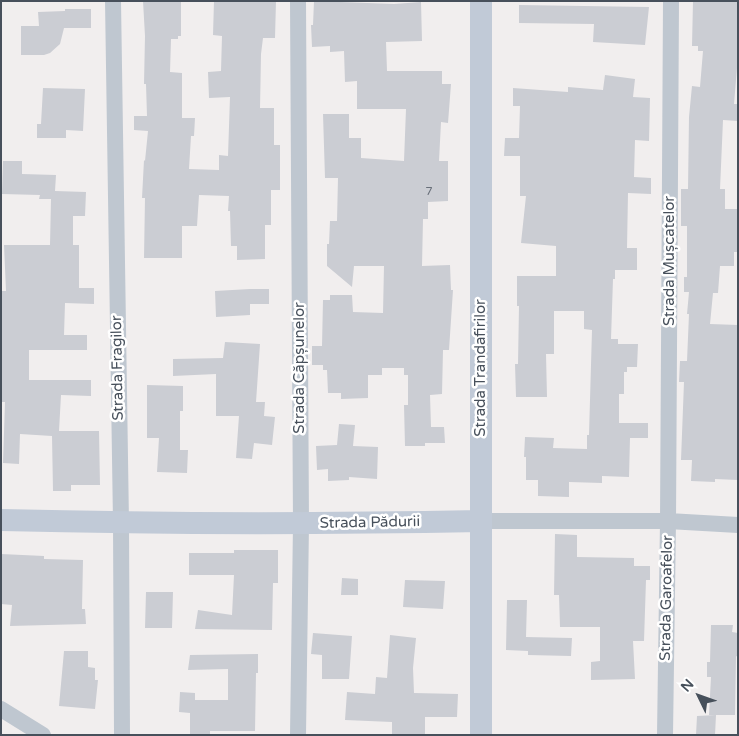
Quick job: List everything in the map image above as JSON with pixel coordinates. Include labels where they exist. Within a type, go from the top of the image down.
[{"type":"street","name":"Strada Fragilor","points":[[113,1],[121,523],[122,735]]},
{"type":"street","name":"Strada Căpșunelor","points":[[298,1],[301,524],[298,735]]},
{"type":"street","name":"Strada Trandafirilor","points":[[481,735],[482,1]]},
{"type":"street","name":"Strada Mușcatelor","points":[[668,521],[671,1]]},
{"type":"street","name":"Strada Pădurii","points":[[1,520],[301,524],[481,521],[668,521],[738,525]]},
{"type":"street","name":"Strada Garoafelor","points":[[665,735],[668,521]]},
{"type":"street","points":[[1,709],[43,735]]},
{"type":"building","points":[[143,1],[181,1],[181,36],[178,36],[178,39],[171,39],[170,72],[182,73],[182,118],[195,118],[194,136],[191,136],[189,169],[219,170],[219,155],[228,156],[230,97],[209,98],[208,72],[221,71],[222,36],[213,35],[214,1],[276,1],[275,38],[263,38],[261,54],[260,108],[274,108],[274,145],[280,145],[280,190],[271,190],[271,225],[265,225],[265,259],[237,260],[237,246],[231,246],[230,211],[228,211],[229,196],[199,195],[197,226],[182,226],[182,258],[144,258],[145,198],[142,198],[148,131],[134,130],[134,116],[147,116],[146,84],[144,84],[145,36]]},
{"type":"building","points":[[314,1],[394,4],[421,2],[422,41],[386,42],[387,71],[442,71],[442,84],[451,84],[448,123],[441,122],[439,161],[448,161],[448,201],[428,202],[428,219],[423,219],[422,266],[450,265],[451,290],[453,290],[449,350],[443,350],[442,394],[430,395],[431,427],[444,427],[445,443],[405,446],[404,405],[408,405],[408,375],[404,375],[404,368],[382,368],[382,375],[368,375],[368,398],[341,399],[341,393],[328,393],[327,370],[323,370],[323,365],[312,365],[312,346],[322,346],[323,300],[330,300],[330,295],[352,295],[353,312],[383,313],[384,266],[354,266],[352,287],[327,266],[330,221],[337,221],[338,178],[325,178],[323,114],[349,114],[349,138],[361,138],[361,158],[404,161],[406,109],[357,109],[357,81],[345,82],[344,51],[330,52],[330,46],[312,47],[311,25],[313,25]]},
{"type":"building","points":[[693,1],[738,1],[738,56],[734,104],[738,104],[738,121],[723,120],[720,189],[725,189],[725,209],[738,209],[738,252],[734,252],[734,266],[720,266],[718,293],[713,293],[710,324],[738,325],[738,480],[715,479],[715,482],[691,481],[692,460],[681,460],[684,382],[679,382],[680,361],[687,361],[689,292],[684,292],[684,277],[687,277],[687,226],[681,226],[681,189],[688,189],[689,117],[692,86],[700,87],[703,51],[698,51],[698,46],[692,46]]},
{"type":"building","points":[[519,5],[649,7],[645,45],[593,42],[594,24],[519,23]]},
{"type":"building","points":[[65,9],[91,9],[91,28],[64,28],[60,44],[50,53],[44,55],[21,55],[21,26],[39,26],[38,12],[65,11]]},
{"type":"building","points":[[605,75],[635,79],[633,97],[650,98],[649,141],[635,140],[634,177],[651,178],[651,194],[628,193],[627,248],[637,248],[637,270],[615,270],[611,339],[618,339],[618,344],[638,344],[637,367],[627,367],[627,372],[624,372],[624,394],[619,394],[619,423],[648,423],[648,438],[630,438],[629,477],[602,476],[602,483],[569,482],[569,497],[538,496],[538,480],[526,480],[525,437],[554,438],[553,448],[587,449],[592,330],[584,329],[584,311],[554,311],[554,354],[546,354],[547,397],[516,397],[515,364],[518,364],[519,306],[517,306],[517,276],[556,276],[556,246],[521,243],[526,196],[520,196],[520,156],[504,156],[505,138],[519,138],[520,106],[513,106],[513,88],[568,92],[568,87],[603,90]]},
{"type":"building","points":[[43,88],[85,89],[83,131],[66,130],[66,138],[37,138],[37,124],[41,124]]},
{"type":"building","points":[[3,161],[22,161],[22,174],[56,175],[55,191],[86,192],[85,216],[73,216],[73,245],[79,245],[79,288],[94,288],[94,304],[65,303],[64,335],[87,335],[87,350],[29,350],[29,380],[91,380],[91,396],[61,395],[59,431],[99,431],[100,485],[71,485],[71,491],[53,491],[52,436],[20,434],[19,464],[3,463],[5,402],[1,402],[1,291],[6,291],[4,245],[50,245],[51,199],[39,199],[40,195],[2,194]]},
{"type":"building","points":[[269,289],[269,304],[250,304],[250,315],[216,317],[215,291]]},
{"type":"building","points":[[225,342],[260,344],[256,402],[265,402],[264,416],[275,417],[272,445],[254,443],[252,459],[236,458],[239,416],[216,416],[216,374],[173,376],[173,359],[223,358]]},
{"type":"building","points":[[147,385],[183,386],[183,411],[180,411],[180,450],[188,450],[187,473],[157,472],[159,438],[147,438]]},
{"type":"building","points":[[339,424],[355,425],[353,446],[378,447],[377,479],[349,477],[349,480],[328,481],[328,469],[317,470],[316,446],[337,445]]},
{"type":"building","points":[[555,534],[577,535],[577,557],[634,558],[634,566],[650,566],[650,580],[646,580],[644,641],[633,641],[635,679],[591,680],[591,662],[600,661],[600,627],[560,627],[559,595],[554,595]]},
{"type":"building","points":[[234,550],[278,550],[278,583],[273,583],[272,630],[195,629],[198,610],[232,615],[234,575],[189,575],[189,553],[234,553]]},
{"type":"building","points":[[1,554],[44,556],[44,559],[83,560],[82,609],[85,609],[86,624],[10,626],[12,605],[1,604]]},
{"type":"building","points":[[342,578],[358,579],[358,595],[341,595]]},
{"type":"building","points":[[405,580],[445,581],[443,609],[403,607]]},
{"type":"building","points":[[146,592],[173,592],[172,628],[145,628]]},
{"type":"building","points":[[507,600],[527,600],[526,637],[572,638],[571,656],[528,655],[528,651],[506,650]]},
{"type":"building","points":[[711,625],[733,625],[732,632],[738,633],[735,715],[709,715],[711,677],[707,677],[707,662],[710,662]]},
{"type":"building","points":[[313,633],[352,636],[349,679],[322,679],[322,655],[311,654]]},
{"type":"building","points":[[390,635],[416,638],[413,668],[414,693],[458,694],[457,717],[425,717],[425,735],[392,735],[392,722],[345,720],[347,692],[375,694],[376,677],[387,678]]},
{"type":"building","points":[[64,651],[88,651],[88,667],[95,668],[95,680],[98,680],[95,709],[59,706]]},
{"type":"building","points":[[258,654],[255,731],[210,731],[210,735],[190,735],[190,713],[179,712],[180,692],[195,693],[195,700],[228,700],[228,669],[188,670],[190,655]]},
{"type":"building","points":[[716,715],[715,735],[696,735],[697,716]]}]
